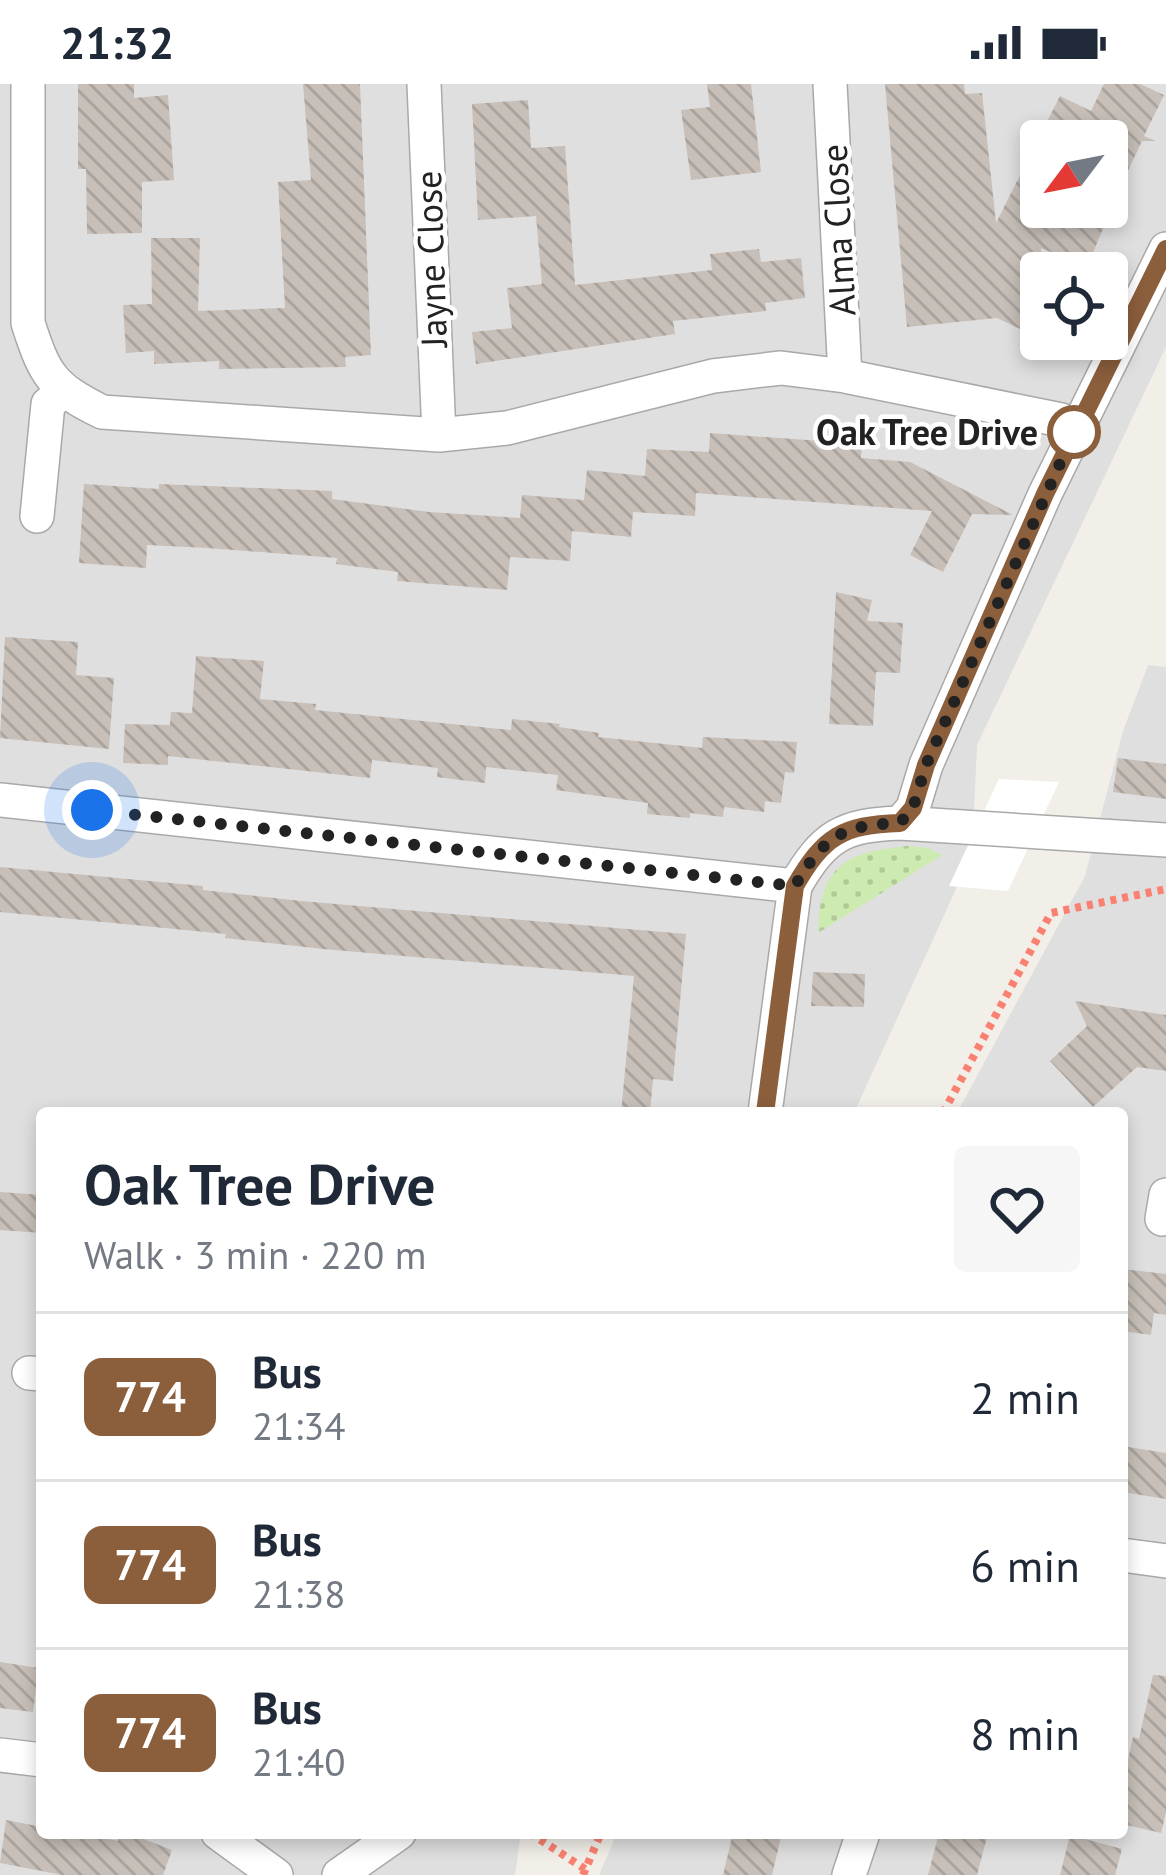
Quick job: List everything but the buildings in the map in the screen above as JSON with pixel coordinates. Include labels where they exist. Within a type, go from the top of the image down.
[{"type":"street","points":[[28,84],[28,323],[40,361],[62,392],[102,412],[439,435],[507,428],[713,376],[781,368],[845,376],[1061,420],[1076,428]]},
{"type":"street","name":"Jayne Close","points":[[424,84],[439,435]]},
{"type":"street","name":"Alma Close","points":[[830,84],[845,376]]},
{"type":"street","points":[[900,823],[913,808],[926,765],[1076,428],[1166,249]]},
{"type":"street","points":[[37,516],[48,404],[62,392]]},
{"type":"street","points":[[0,800],[795,886]]},
{"type":"street","points":[[766,1107],[795,886],[833,836],[861,824],[900,823],[1166,840]]},
{"type":"street","points":[[1128,1556],[1166,1562]]},
{"type":"street","points":[[0,1755],[36,1759]]},
{"type":"street","points":[[226,1839],[276,1875]]},
{"type":"street","points":[[338,1875],[390,1839]]},
{"type":"street","points":[[849,1875],[861,1839]]},
{"type":"path","points":[[946,1107],[1051,913],[1166,889]]},
{"type":"path","points":[[538,1839],[584,1872],[598,1839]]},
{"type":"shaded area","points":[[0,84],[1166,84],[1166,347],[977,745],[972,854],[857,1107],[36,1107],[36,1839],[520,1839],[515,1875],[0,1875]]},
{"type":"shaded area","points":[[1148,665],[1166,667],[1166,1875],[599,1875],[614,1839],[1128,1839],[1128,1107],[960,1107],[1085,876],[1123,731]]},
{"type":"green space","points":[[908,846],[942,855],[818,933],[824,892],[840,866],[868,853]]},
{"type":"pier","points":[[999,779],[1059,782],[1008,891],[949,886]]},
{"type":"bus line","name":"774","points":[[766,1107],[795,886],[833,836],[861,824],[900,823],[913,808],[926,765],[1045,494],[1166,249]]},
{"type":"place","name":"Oak Tree Drive","points":[[1074,432]]},
{"type":"route","points":[[92,810],[795,886],[833,836],[861,824],[900,823],[913,808],[926,765],[1074,432]]}]
